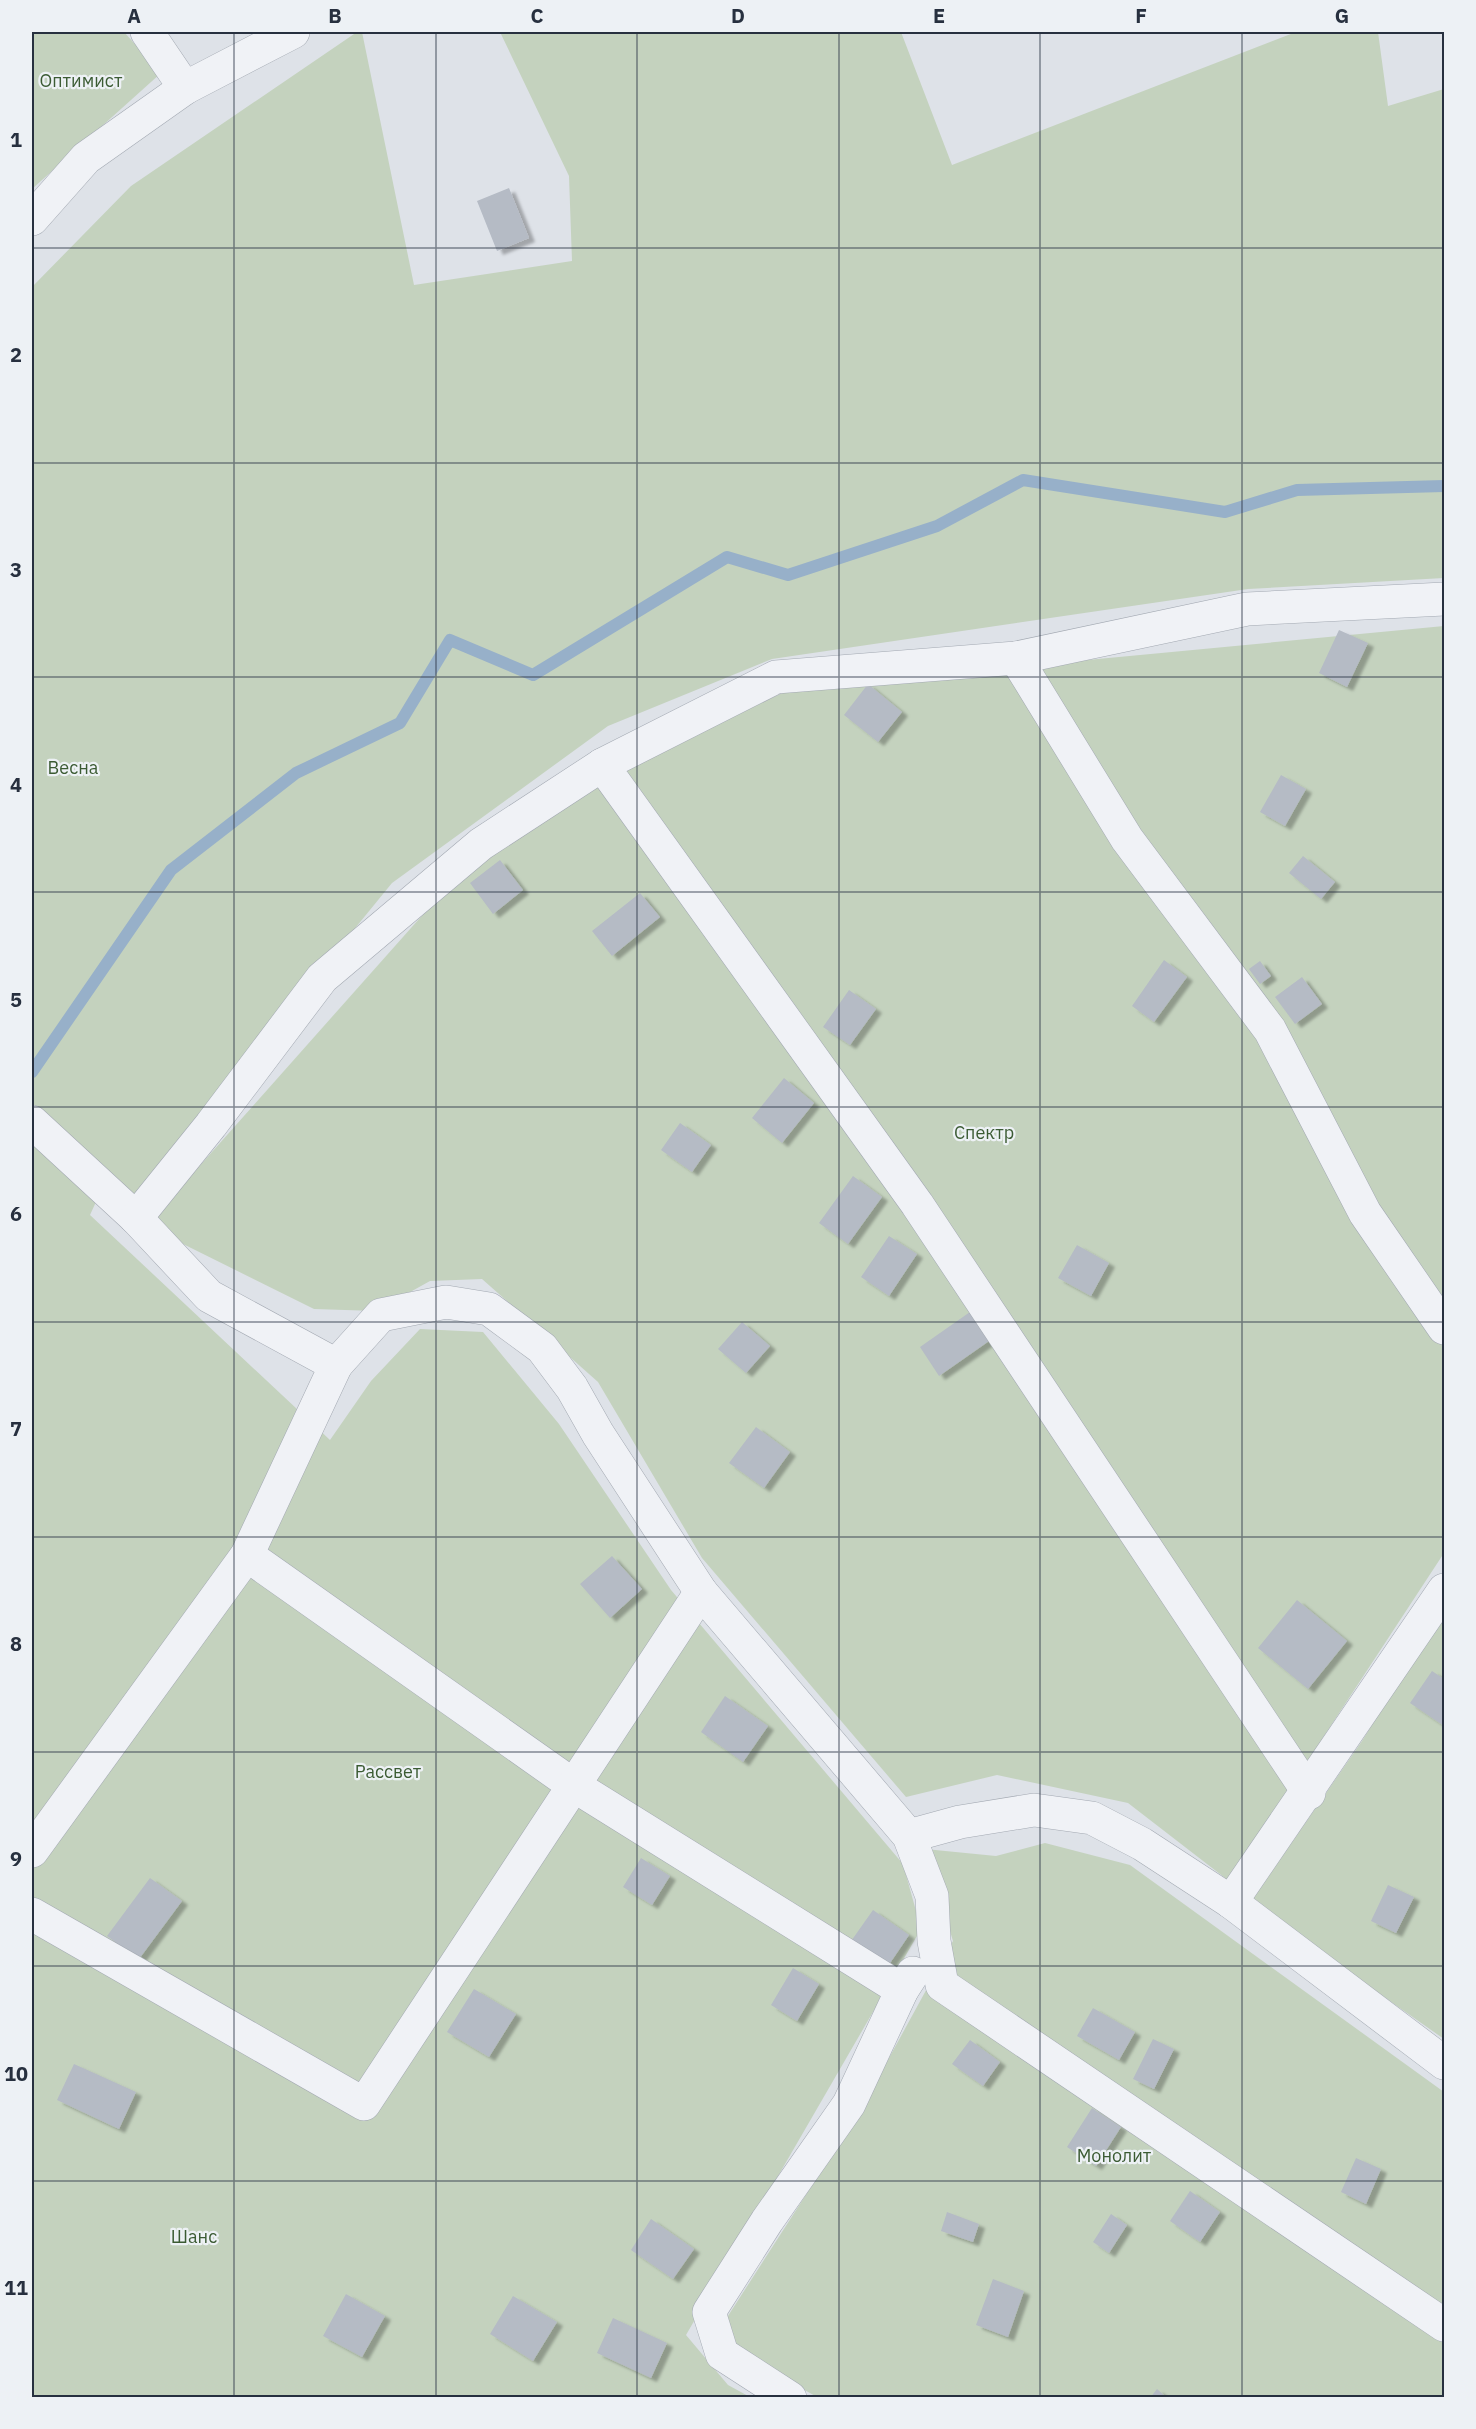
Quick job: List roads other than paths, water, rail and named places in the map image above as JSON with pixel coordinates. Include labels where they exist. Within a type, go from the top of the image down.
[{"type":"street","points":[[147,32],[185,88]]},
{"type":"street","points":[[32,219],[86,158],[185,88],[293,32]]},
{"type":"street","points":[[136,1218],[211,1125],[322,978],[481,844],[602,765],[776,677],[1016,658],[1247,609],[1444,599]]},
{"type":"street","points":[[1016,658],[1127,839],[1270,1030],[1365,1213],[1444,1328]]},
{"type":"street","points":[[602,765],[917,1204],[1309,1793]]},
{"type":"street","points":[[32,1122],[136,1218],[209,1296],[336,1365]]},
{"type":"street","points":[[32,1851],[247,1555],[336,1365],[381,1316],[446,1302],[489,1309],[542,1348],[572,1388],[598,1434],[701,1592],[909,1836],[932,1896],[934,1941],[942,1985],[1444,2325]]},
{"type":"street","points":[[247,1555],[573,1785],[902,1990]]},
{"type":"street","points":[[1232,1902],[1309,1793],[1444,1590]]},
{"type":"street","points":[[32,1914],[364,2104],[701,1592]]},
{"type":"street","points":[[909,1836],[960,1822],[1034,1810],[1092,1818],[1142,1844],[1232,1902],[1444,2062]]},
{"type":"street","points":[[790,2397],[722,2354],[709,2312],[767,2221],[849,2104],[902,1990],[934,1941]]},
{"type":"waterway","points":[[32,1072],[171,870],[296,773],[400,723],[450,640],[533,675],[727,557],[788,575],[937,526],[1023,480],[1225,512],[1297,490],[1444,486]]},
{"type":"park label","name":"Оптимист","points":[[81,80]]},
{"type":"park label","name":"Весна","points":[[73,767]]},
{"type":"park label","name":"Спектр","points":[[984,1132]]},
{"type":"park label","name":"Рассвет","points":[[388,1771]]},
{"type":"park label","name":"Монолит","points":[[1114,2155]]},
{"type":"park label","name":"Шанс","points":[[194,2236]]}]
